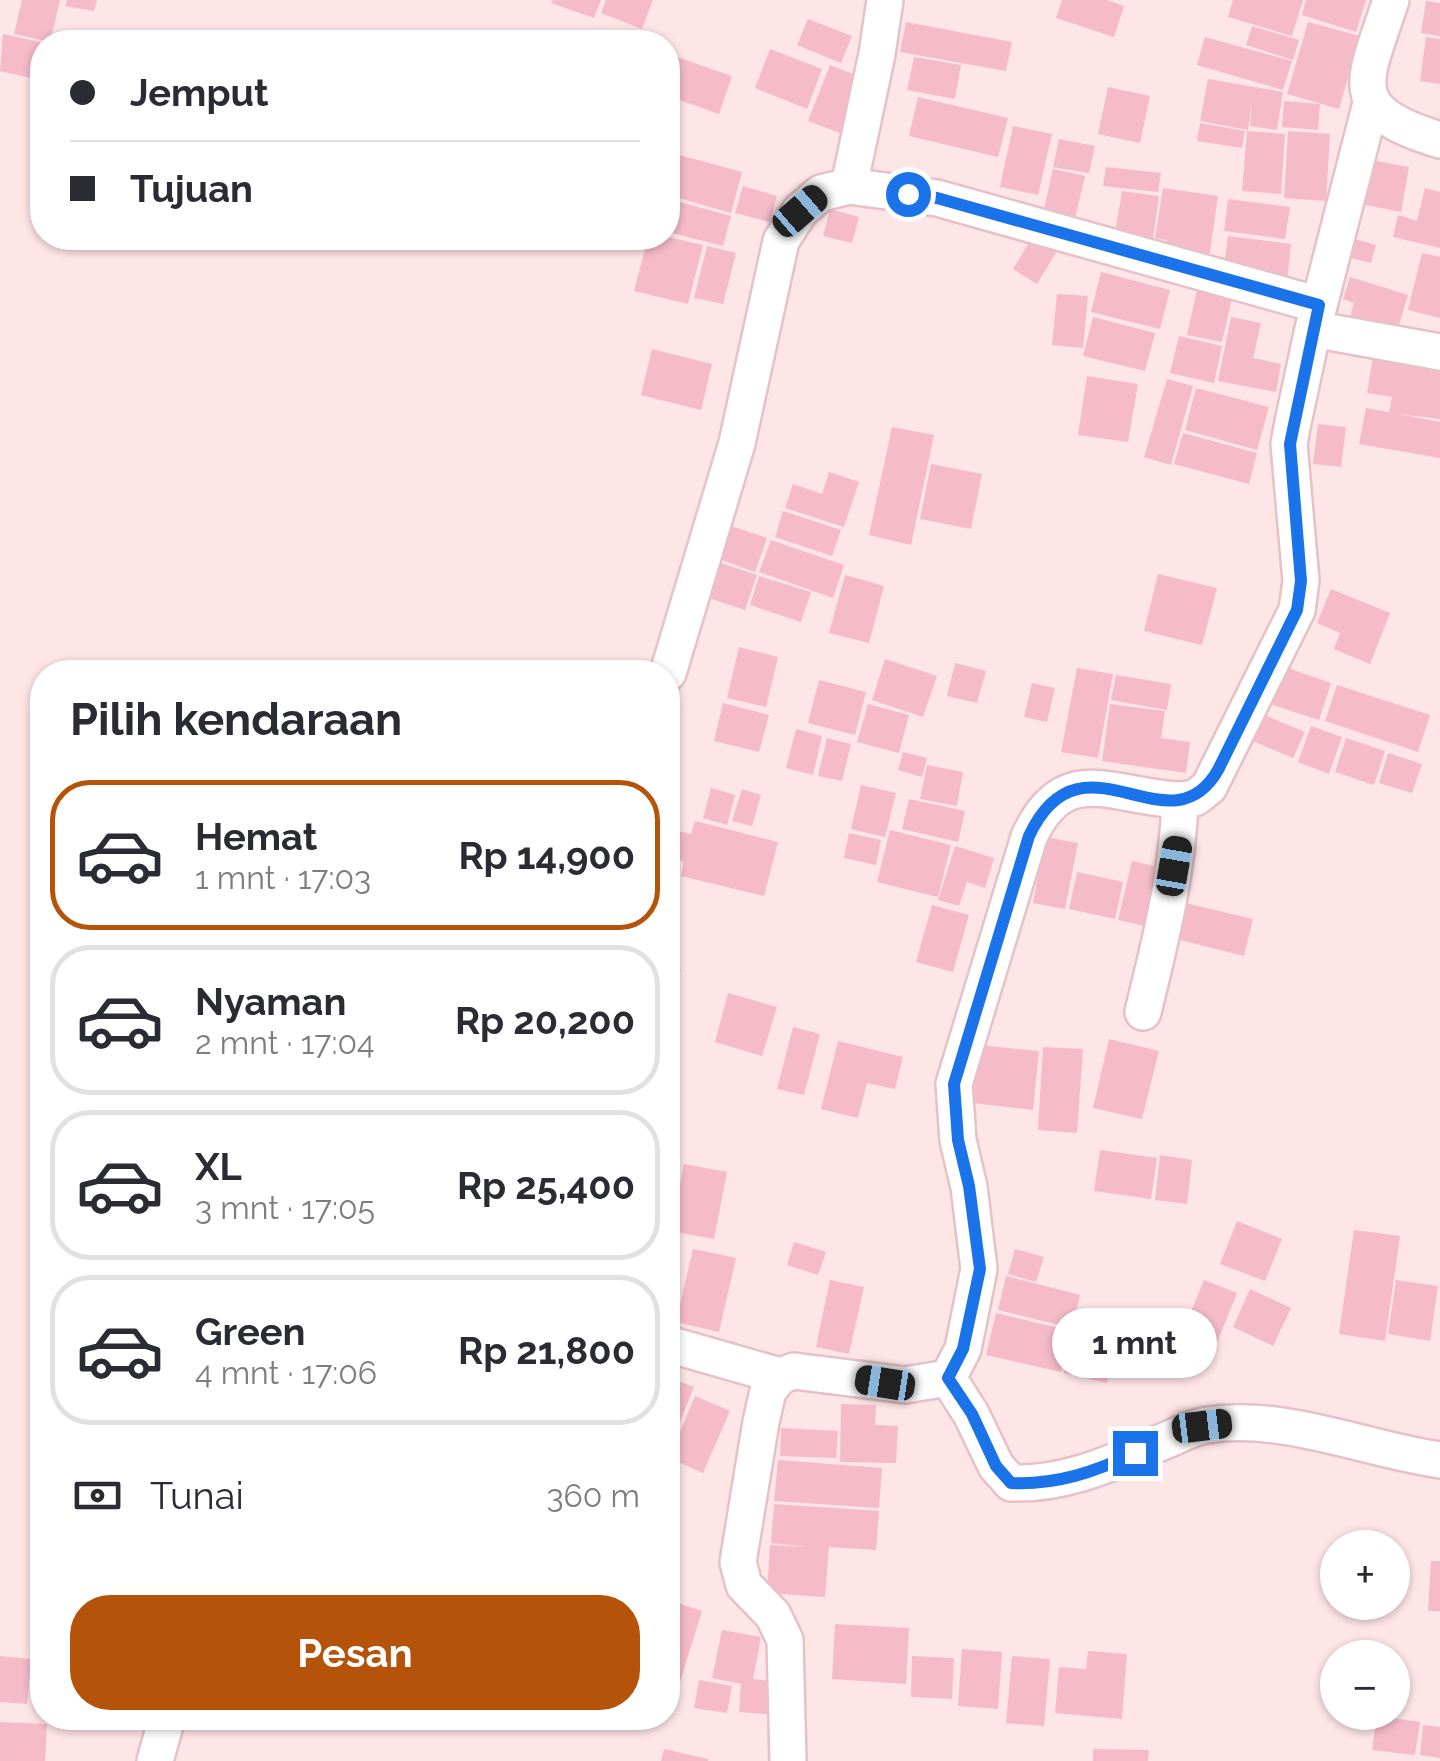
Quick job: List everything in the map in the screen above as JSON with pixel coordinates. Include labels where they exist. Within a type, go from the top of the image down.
[{"type":"street","points":[[849,186],[878,54],[884,0]]},
{"type":"street","points":[[948,1378],[963,1349],[980,1269],[969,1186],[958,1140],[954,1084],[1029,836],[1040,813],[1069,790],[1085,787],[1180,800],[1196,798],[1209,787],[1297,610],[1301,581],[1290,444],[1316,317],[1372,103],[1368,62],[1391,0]]},
{"type":"street","points":[[1372,103],[1386,120],[1440,140]]},
{"type":"street","points":[[672,660],[737,443],[781,241],[800,211],[821,193],[849,186],[937,198],[1440,352]]},
{"type":"street","points":[[1143,1012],[1176,856],[1180,800]]},
{"type":"street","points":[[680,1347],[780,1376]]},
{"type":"street","points":[[788,1761],[785,1640],[772,1615],[744,1585],[738,1562],[768,1390],[780,1376],[794,1371],[905,1385],[948,1378]]},
{"type":"street","points":[[948,1378],[972,1414],[996,1466],[1011,1483],[1040,1484],[1070,1478],[1202,1426],[1237,1422],[1272,1423],[1440,1460]]},
{"type":"street","points":[[155,1761],[164,1730]]},
{"type":"building","points":[[22,0],[60,0],[53,30],[30,30],[30,38],[14,34]]},
{"type":"building","points":[[67,0],[97,0],[94,11],[65,6]]},
{"type":"building","points":[[601,0],[594,18],[551,3]]},
{"type":"building","points":[[606,0],[653,0],[642,29],[601,13]]},
{"type":"building","points":[[1062,0],[1107,0],[1124,6],[1114,37],[1056,18]]},
{"type":"building","points":[[1233,0],[1303,0],[1292,36],[1228,17]]},
{"type":"building","points":[[1306,0],[1366,0],[1356,32],[1302,15]]},
{"type":"building","points":[[1426,1],[1440,3],[1440,36],[1421,33]]},
{"type":"building","points":[[808,19],[852,36],[841,63],[797,45]]},
{"type":"building","points":[[906,22],[1012,42],[1006,71],[900,52]]},
{"type":"building","points":[[1308,22],[1360,36],[1339,109],[1287,94]]},
{"type":"building","points":[[1252,26],[1299,40],[1293,60],[1246,45]]},
{"type":"building","points":[[3,34],[30,40],[30,78],[0,71]]},
{"type":"building","points":[[1205,37],[1292,61],[1283,90],[1197,65]]},
{"type":"building","points":[[1426,37],[1440,39],[1440,84],[1420,81]]},
{"type":"building","points":[[770,49],[822,69],[807,109],[755,88]]},
{"type":"building","points":[[914,57],[961,65],[955,99],[907,90]]},
{"type":"building","points":[[680,58],[732,76],[719,114],[680,100]]},
{"type":"building","points":[[830,65],[861,77],[840,133],[808,121]]},
{"type":"building","points":[[1208,79],[1283,92],[1277,130],[1250,126],[1252,104],[1248,130],[1200,121]]},
{"type":"building","points":[[1108,87],[1150,96],[1140,143],[1098,134]]},
{"type":"building","points":[[918,97],[1008,118],[998,157],[909,136]]},
{"type":"building","points":[[1284,101],[1320,104],[1318,130],[1282,127]]},
{"type":"building","points":[[1200,123],[1245,131],[1242,148],[1197,141]]},
{"type":"building","points":[[1013,126],[1052,134],[1038,195],[1000,187]]},
{"type":"building","points":[[1247,131],[1285,134],[1281,194],[1242,191]]},
{"type":"building","points":[[1288,131],[1330,134],[1326,201],[1284,198]]},
{"type":"building","points":[[1059,139],[1095,146],[1089,173],[1053,167]]},
{"type":"building","points":[[680,155],[742,172],[731,213],[680,198]]},
{"type":"building","points":[[1370,160],[1409,167],[1401,212],[1362,204]]},
{"type":"building","points":[[1106,167],[1161,173],[1158,192],[1103,186]]},
{"type":"building","points":[[1053,169],[1085,176],[1072,231],[1041,223]]},
{"type":"building","points":[[743,186],[777,196],[770,222],[735,213]]},
{"type":"building","points":[[1163,188],[1218,196],[1209,259],[1165,252],[1167,240],[1155,238]]},
{"type":"building","points":[[1425,188],[1440,192],[1440,248],[1393,237],[1398,215],[1417,221]]},
{"type":"building","points":[[1122,191],[1159,196],[1153,238],[1115,233]]},
{"type":"building","points":[[1228,199],[1290,207],[1285,239],[1224,231]]},
{"type":"building","points":[[680,202],[731,216],[723,246],[680,235]]},
{"type":"building","points":[[830,209],[859,217],[852,243],[823,236]]},
{"type":"building","points":[[1036,231],[1060,246],[1037,284],[1013,269]]},
{"type":"building","points":[[1228,236],[1291,244],[1287,281],[1223,274]]},
{"type":"building","points":[[1347,237],[1376,245],[1371,263],[1342,256]]},
{"type":"building","points":[[680,240],[703,245],[688,304],[634,291],[645,250],[680,250]]},
{"type":"building","points":[[707,246],[736,253],[723,304],[694,298]]},
{"type":"building","points":[[1422,253],[1440,257],[1440,318],[1408,310]]},
{"type":"building","points":[[1101,272],[1170,290],[1160,329],[1091,312]]},
{"type":"building","points":[[1350,277],[1408,295],[1396,335],[1349,321],[1354,303],[1343,299]]},
{"type":"building","points":[[1197,290],[1232,298],[1222,342],[1187,335]]},
{"type":"building","points":[[1057,294],[1088,296],[1083,348],[1052,345]]},
{"type":"building","points":[[1093,317],[1155,333],[1145,371],[1083,356]]},
{"type":"building","points":[[1231,317],[1261,323],[1253,358],[1281,364],[1276,392],[1218,381]]},
{"type":"building","points":[[1179,336],[1222,346],[1214,383],[1170,373]]},
{"type":"building","points":[[652,349],[712,364],[701,410],[641,395]]},
{"type":"building","points":[[1373,357],[1440,368],[1440,419],[1399,414],[1440,422],[1440,458],[1359,444],[1366,408],[1389,412],[1392,397],[1367,393]]},
{"type":"building","points":[[1087,376],[1138,384],[1128,442],[1078,435]]},
{"type":"building","points":[[1167,379],[1193,386],[1171,465],[1144,457]]},
{"type":"building","points":[[1196,388],[1269,407],[1257,450],[1185,430]]},
{"type":"building","points":[[1318,424],[1346,427],[1341,467],[1313,464]]},
{"type":"building","points":[[892,427],[934,435],[911,545],[869,535]]},
{"type":"building","points":[[1183,433],[1257,453],[1249,484],[1174,464]]},
{"type":"building","points":[[931,464],[982,474],[971,529],[920,519]]},
{"type":"building","points":[[829,472],[859,482],[844,527],[785,508],[793,484],[822,494]]},
{"type":"building","points":[[783,511],[841,530],[832,556],[775,537]]},
{"type":"building","points":[[728,525],[767,538],[755,572],[716,558]]},
{"type":"building","points":[[771,540],[844,565],[833,598],[759,572]]},
{"type":"building","points":[[712,560],[757,575],[745,610],[700,595]]},
{"type":"building","points":[[1158,574],[1217,588],[1202,645],[1144,631]]},
{"type":"building","points":[[845,575],[884,586],[869,643],[829,633]]},
{"type":"building","points":[[759,576],[811,592],[801,622],[750,605]]},
{"type":"building","points":[[1331,589],[1390,613],[1370,664],[1334,649],[1340,633],[1317,623]]},
{"type":"building","points":[[739,647],[778,657],[766,707],[727,698]]},
{"type":"building","points":[[885,659],[937,676],[923,717],[872,700]]},
{"type":"building","points":[[955,663],[986,671],[977,703],[947,696]]},
{"type":"building","points":[[1279,665],[1331,683],[1319,720],[1267,703]]},
{"type":"building","points":[[1077,668],[1113,674],[1098,758],[1061,752]]},
{"type":"building","points":[[1116,675],[1171,684],[1167,710],[1111,700]]},
{"type":"building","points":[[819,680],[866,692],[855,735],[808,723]]},
{"type":"building","points":[[1032,683],[1055,688],[1047,722],[1024,717]]},
{"type":"building","points":[[1337,685],[1430,715],[1418,752],[1325,721]]},
{"type":"building","points":[[723,703],[769,715],[759,752],[714,741]]},
{"type":"building","points":[[868,704],[909,715],[899,753],[857,742]]},
{"type":"building","points":[[1110,704],[1165,711],[1161,738],[1190,742],[1186,773],[1102,761]]},
{"type":"building","points":[[1259,713],[1305,732],[1293,758],[1248,739]]},
{"type":"building","points":[[1311,726],[1342,737],[1329,774],[1298,762]]},
{"type":"building","points":[[796,729],[822,736],[813,775],[786,768]]},
{"type":"building","points":[[827,738],[851,744],[842,781],[818,776]]},
{"type":"building","points":[[1346,738],[1385,751],[1374,785],[1335,772]]},
{"type":"building","points":[[903,752],[927,758],[922,777],[898,770]]},
{"type":"building","points":[[1388,753],[1422,764],[1412,793],[1379,783]]},
{"type":"building","points":[[927,765],[963,772],[957,806],[920,799]]},
{"type":"building","points":[[861,785],[896,793],[885,837],[851,829]]},
{"type":"building","points":[[711,788],[735,795],[727,825],[703,818]]},
{"type":"building","points":[[742,789],[761,795],[752,826],[732,821]]},
{"type":"building","points":[[909,799],[965,811],[958,842],[902,829]]},
{"type":"building","points":[[695,821],[778,842],[764,896],[681,876],[684,862],[680,861],[680,832],[691,834]]},
{"type":"building","points":[[890,830],[951,845],[938,897],[877,882]]},
{"type":"building","points":[[849,833],[881,840],[876,865],[844,858]]},
{"type":"building","points":[[1045,837],[1078,843],[1065,909],[1033,903]]},
{"type":"building","points":[[955,846],[994,858],[985,888],[967,882],[959,906],[938,900]]},
{"type":"building","points":[[1132,861],[1167,869],[1153,928],[1118,920]]},
{"type":"building","points":[[1077,872],[1123,882],[1115,919],[1069,909]]},
{"type":"building","points":[[1181,902],[1253,919],[1244,956],[1172,938]]},
{"type":"building","points":[[932,905],[969,915],[953,972],[916,962]]},
{"type":"building","points":[[728,993],[777,1007],[762,1056],[715,1042]]},
{"type":"building","points":[[793,1027],[820,1034],[804,1095],[777,1089]]},
{"type":"building","points":[[1109,1039],[1159,1051],[1142,1119],[1093,1108]]},
{"type":"building","points":[[838,1041],[903,1057],[895,1089],[867,1083],[858,1118],[821,1109]]},
{"type":"building","points":[[979,1045],[1039,1051],[1033,1110],[973,1103]]},
{"type":"building","points":[[1043,1047],[1083,1049],[1077,1133],[1038,1130]]},
{"type":"building","points":[[1100,1150],[1157,1158],[1151,1199],[1094,1191]]},
{"type":"building","points":[[1160,1155],[1192,1160],[1187,1204],[1155,1200]]},
{"type":"building","points":[[684,1164],[727,1172],[714,1239],[680,1233]]},
{"type":"building","points":[[1237,1221],[1282,1239],[1265,1281],[1220,1264]]},
{"type":"building","points":[[1354,1230],[1400,1236],[1385,1341],[1339,1334]]},
{"type":"building","points":[[794,1242],[826,1252],[818,1275],[787,1265]]},
{"type":"building","points":[[693,1249],[736,1258],[719,1332],[680,1323],[680,1305]]},
{"type":"building","points":[[1015,1249],[1044,1257],[1036,1282],[1008,1274]]},
{"type":"building","points":[[1006,1276],[1080,1295],[1072,1328],[998,1310]]},
{"type":"building","points":[[830,1280],[864,1287],[849,1354],[816,1347]]},
{"type":"building","points":[[1204,1280],[1237,1293],[1210,1360],[1177,1347]]},
{"type":"building","points":[[1396,1280],[1438,1286],[1430,1341],[1388,1334]]},
{"type":"building","points":[[1250,1289],[1291,1308],[1273,1346],[1233,1327]]},
{"type":"building","points":[[996,1313],[1071,1331],[1061,1372],[986,1355]]},
{"type":"building","points":[[1073,1331],[1117,1341],[1107,1383],[1064,1373]]},
{"type":"building","points":[[680,1382],[694,1387],[680,1422]]},
{"type":"building","points":[[695,1396],[730,1411],[703,1473],[680,1463],[680,1432]]},
{"type":"building","points":[[841,1404],[876,1405],[875,1425],[898,1426],[896,1463],[840,1462]]},
{"type":"building","points":[[781,1428],[838,1431],[836,1458],[780,1456]]},
{"type":"building","points":[[778,1460],[882,1468],[879,1508],[774,1501]]},
{"type":"building","points":[[774,1504],[879,1511],[876,1550],[829,1547],[825,1597],[767,1593],[770,1545],[807,1547],[771,1543]]},
{"type":"building","points":[[1431,1561],[1440,1561],[1440,1611],[1428,1611]]},
{"type":"building","points":[[680,1604],[702,1611],[680,1682]]},
{"type":"building","points":[[835,1624],[909,1628],[906,1684],[832,1679]]},
{"type":"building","points":[[722,1630],[761,1637],[753,1679],[781,1682],[778,1715],[739,1712],[741,1684],[712,1678]]},
{"type":"building","points":[[962,1649],[1002,1652],[998,1709],[958,1706]]},
{"type":"building","points":[[1088,1651],[1127,1654],[1122,1719],[1055,1713],[1059,1667],[1086,1669]]},
{"type":"building","points":[[0,1656],[30,1659],[27,1704],[0,1702]]},
{"type":"building","points":[[912,1656],[954,1658],[952,1699],[911,1697]]},
{"type":"building","points":[[1012,1656],[1050,1659],[1044,1726],[1006,1723]]},
{"type":"building","points":[[699,1680],[732,1686],[727,1713],[694,1708]]},
{"type":"building","points":[[1410,1721],[1420,1722],[1415,1755],[1372,1750],[1375,1730],[1410,1730]]},
{"type":"building","points":[[0,1722],[30,1723],[30,1730],[47,1730],[45,1761],[0,1761]]},
{"type":"building","points":[[1423,1725],[1440,1727],[1440,1758],[1420,1755]]},
{"type":"building","points":[[664,1749],[708,1759],[708,1761],[661,1761]]},
{"type":"building","points":[[1093,1749],[1149,1750],[1148,1761],[1093,1761]]},
{"type":"route","points":[[908,194],[937,198],[1319,305],[1290,444],[1301,581],[1297,610],[1209,787],[1196,798],[1164,800],[1085,787],[1069,790],[1040,813],[1029,836],[954,1084],[958,1140],[969,1186],[980,1269],[963,1349],[948,1378],[972,1414],[996,1466],[1011,1483],[1040,1484],[1070,1478],[1135,1453]]}]
